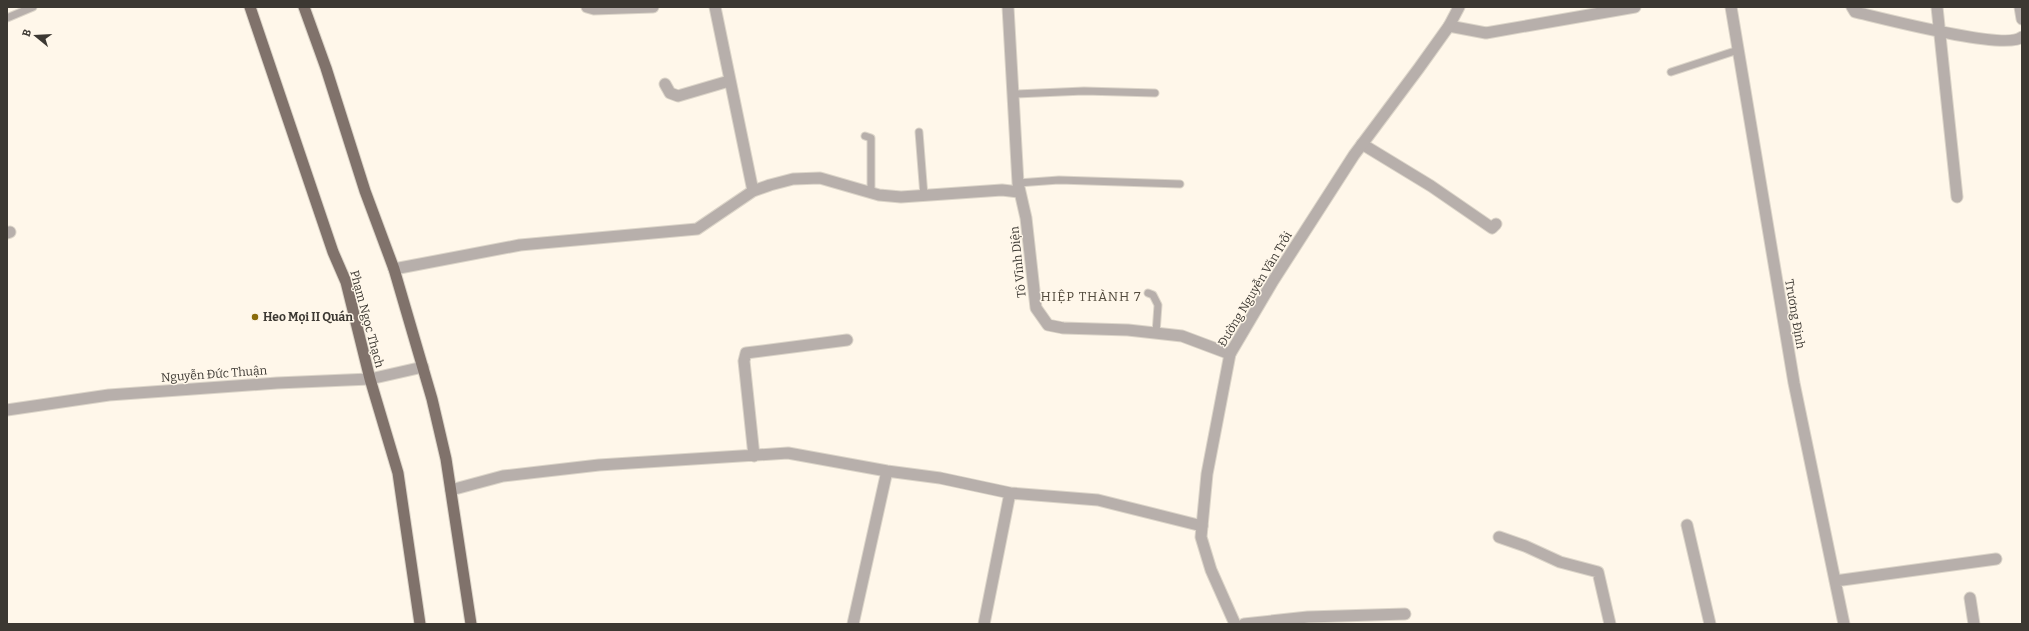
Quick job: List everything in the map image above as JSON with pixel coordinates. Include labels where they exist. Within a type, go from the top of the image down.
[{"type":"main road","name":"Phạm Ngọc Thạch","points":[[250,7],[333,252],[346,282],[370,379],[398,473],[420,624]]},
{"type":"main road","points":[[304,7],[326,68],[365,191],[394,268],[423,367],[446,459],[471,624]]},
{"type":"street","points":[[587,7],[594,9],[653,7]]},
{"type":"street","points":[[715,7],[729,81],[753,191]]},
{"type":"street","name":"Tô Vĩnh Diện","points":[[1008,7],[1018,187],[1026,218],[1036,308],[1048,325],[1063,328],[1156,333],[1182,336],[1230,354]]},
{"type":"street","name":"Đường Nguyễn Văn Trỗi","points":[[1234,624],[1211,570],[1201,537],[1207,474],[1230,354],[1273,281],[1362,144],[1449,26],[1459,7]]},
{"type":"street","points":[[1449,26],[1486,34],[1635,7]]},
{"type":"street","name":"Trương Định","points":[[1731,7],[1794,383],[1844,624]]},
{"type":"street","points":[[1852,7],[1855,12],[1985,40],[2016,40],[2022,37]]},
{"type":"street","points":[[1937,7],[1957,197]]},
{"type":"street","points":[[2020,7],[2022,19]]},
{"type":"street","points":[[665,84],[670,93],[678,96],[729,81]]},
{"type":"street","points":[[1362,144],[1431,186],[1492,228],[1496,224]]},
{"type":"street","points":[[394,268],[520,245],[697,229],[753,191],[793,179],[820,178],[871,193],[901,197],[1002,190],[1018,187]]},
{"type":"street","points":[[754,456],[744,354],[847,340]]},
{"type":"street","name":"Nguyễn Đức Thuận","points":[[7,410],[109,395],[277,383],[370,379],[423,367]]},
{"type":"street","points":[[451,490],[503,476],[599,465],[788,453],[887,471],[940,478],[1010,493],[1098,500],[1202,526]]},
{"type":"street","points":[[853,624],[887,471]]},
{"type":"street","points":[[984,624],[1010,493]]},
{"type":"street","points":[[1687,525],[1710,624]]},
{"type":"street","points":[[1498,538],[1525,546],[1560,562],[1598,572],[1610,624]]},
{"type":"street","points":[[1835,581],[1996,559]]},
{"type":"street","points":[[1970,598],[1974,624]]},
{"type":"street","points":[[1244,624],[1308,617],[1405,614]]},
{"type":"lane","points":[[7,18],[33,7]]},
{"type":"lane","points":[[1671,72],[1738,50]]},
{"type":"lane","points":[[1014,94],[1084,90],[1155,93]]},
{"type":"lane","points":[[919,132],[924,196]]},
{"type":"lane","points":[[865,136],[871,138],[871,193]]},
{"type":"lane","points":[[1018,187],[1059,180],[1180,184]]},
{"type":"lane","points":[[1148,293],[1153,295],[1158,305],[1156,333]]},
{"type":"place","name":"Heo Mọi II Quán","points":[[255,317]]},
{"type":"district","name":"HIỆP THÀNH 7","points":[[1091,296]]}]
